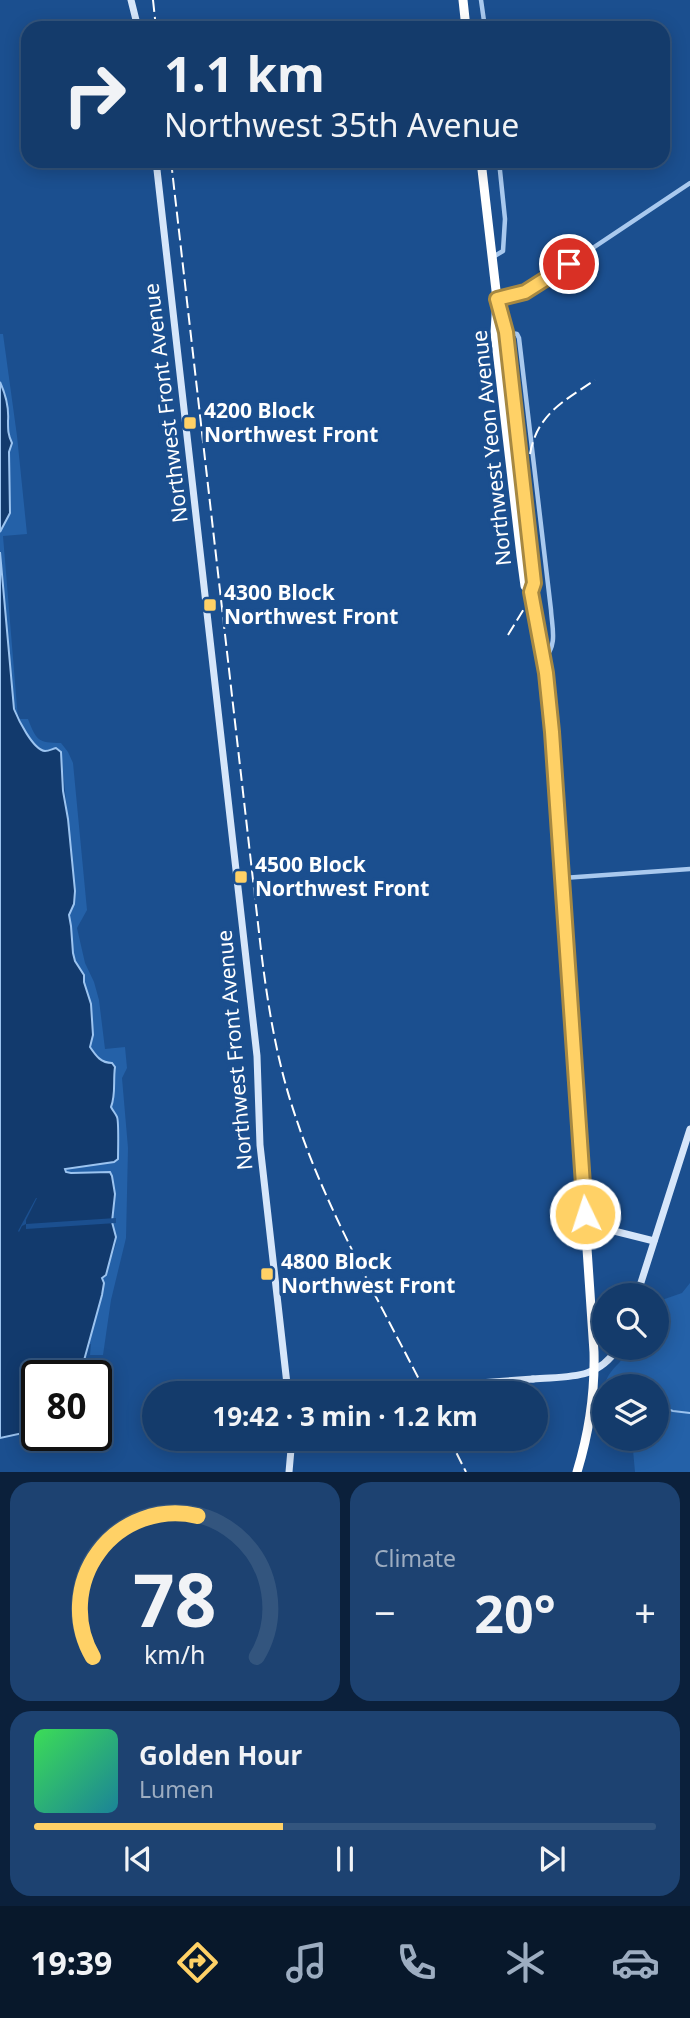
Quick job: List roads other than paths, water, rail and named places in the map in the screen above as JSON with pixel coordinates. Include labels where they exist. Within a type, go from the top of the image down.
[{"type":"highway","points":[[463,0],[465,21]]},
{"type":"highway","name":"Northwest Yeon Avenue","points":[[482,168],[497,299],[506,332],[534,583],[531,592],[544,660],[552,732],[595,1371],[591,1413],[577,1472]]},
{"type":"highway","name":"Northwest Yeon Avenue","points":[[497,299],[495,333],[522,566],[525,586],[531,592]]},
{"type":"main road","points":[[131,0],[136,21]]},
{"type":"main road","name":"Northwest Front Avenue","points":[[157,168],[257,1052],[260,1144],[288,1381]]},
{"type":"main road","points":[[640,1283],[690,1129]]},
{"type":"main road","points":[[586,1226],[654,1241]]},
{"type":"main road","points":[[506,1381],[581,1375],[595,1371],[607,1360]]},
{"type":"main road","points":[[289,1472],[291,1451]]},
{"type":"street","points":[[481,0],[484,21]]},
{"type":"street","points":[[492,257],[503,251],[505,219],[500,168]]},
{"type":"street","points":[[497,299],[530,290],[690,183]]},
{"type":"street","points":[[506,332],[517,334],[519,338],[552,620],[554,642],[544,660]]},
{"type":"street","points":[[562,878],[690,869]]},
{"type":"waterway","points":[[669,1410],[690,1413]]},
{"type":"railway","points":[[153,0],[155,21]]},
{"type":"railway","points":[[172,168],[261,950],[274,1035],[289,1097],[323,1188],[420,1381]]},
{"type":"railway","points":[[530,454],[545,419],[563,402],[595,380]]},
{"type":"railway","points":[[508,635],[530,599],[537,573],[537,549],[525,440]]},
{"type":"railway","points":[[456,1451],[466,1472]]},
{"type":"place","name":"4200 Block Northwest Front","points":[[190,423]]},
{"type":"place","name":"4300 Block Northwest Front","points":[[210,605]]},
{"type":"place","name":"4500 Block Northwest Front","points":[[241,877]]},
{"type":"place","name":"4800 Block Northwest Front","points":[[267,1274]]}]
